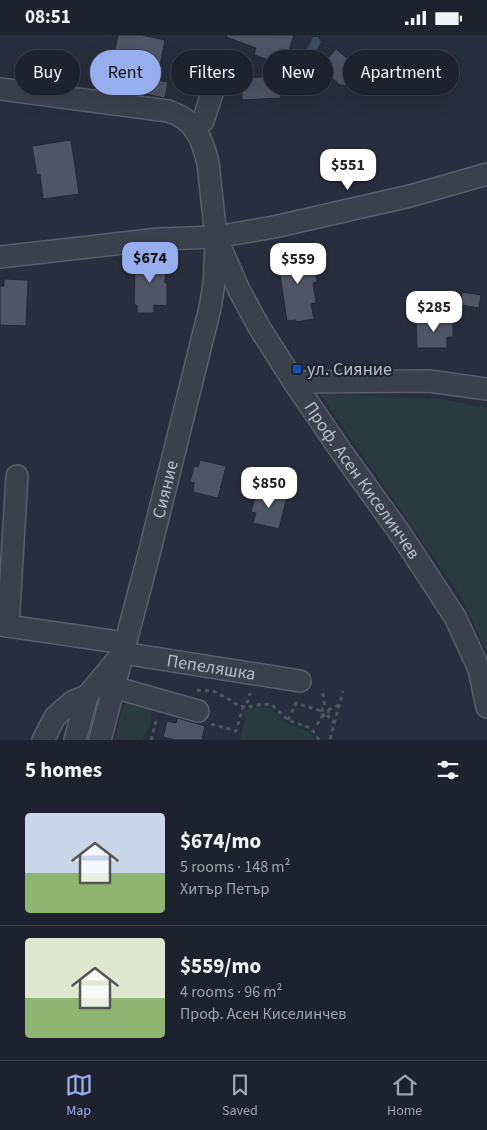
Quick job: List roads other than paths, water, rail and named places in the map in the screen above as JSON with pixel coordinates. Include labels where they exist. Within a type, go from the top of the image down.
[{"type":"street","points":[[0,89],[168,111],[188,122],[203,121],[212,95]]},
{"type":"street","name":"Проф. Асен Киселинчев","points":[[188,122],[199,136],[206,151],[216,237],[229,270],[259,327],[294,382],[402,536],[455,617],[483,671],[487,707]]},
{"type":"street","points":[[0,257],[159,239],[216,237],[284,225],[410,196],[487,174]]},
{"type":"street","name":"Сияние","points":[[100,740],[149,554],[210,308],[214,284],[216,237]]},
{"type":"street","points":[[294,382],[429,381],[487,389]]},
{"type":"street","points":[[4,625],[17,476]]},
{"type":"street","name":"Пепеляшка","points":[[4,625],[300,681]]},
{"type":"street","points":[[75,740],[87,696],[124,648]]},
{"type":"street","points":[[114,687],[198,711]]},
{"type":"street","points":[[43,740],[55,717],[72,702],[87,696]]},
{"type":"water","points":[[318,37],[321,42],[317,50],[306,50],[307,49],[312,38]]},
{"type":"place","name":"ул. Сияние","points":[[297,369]]}]
